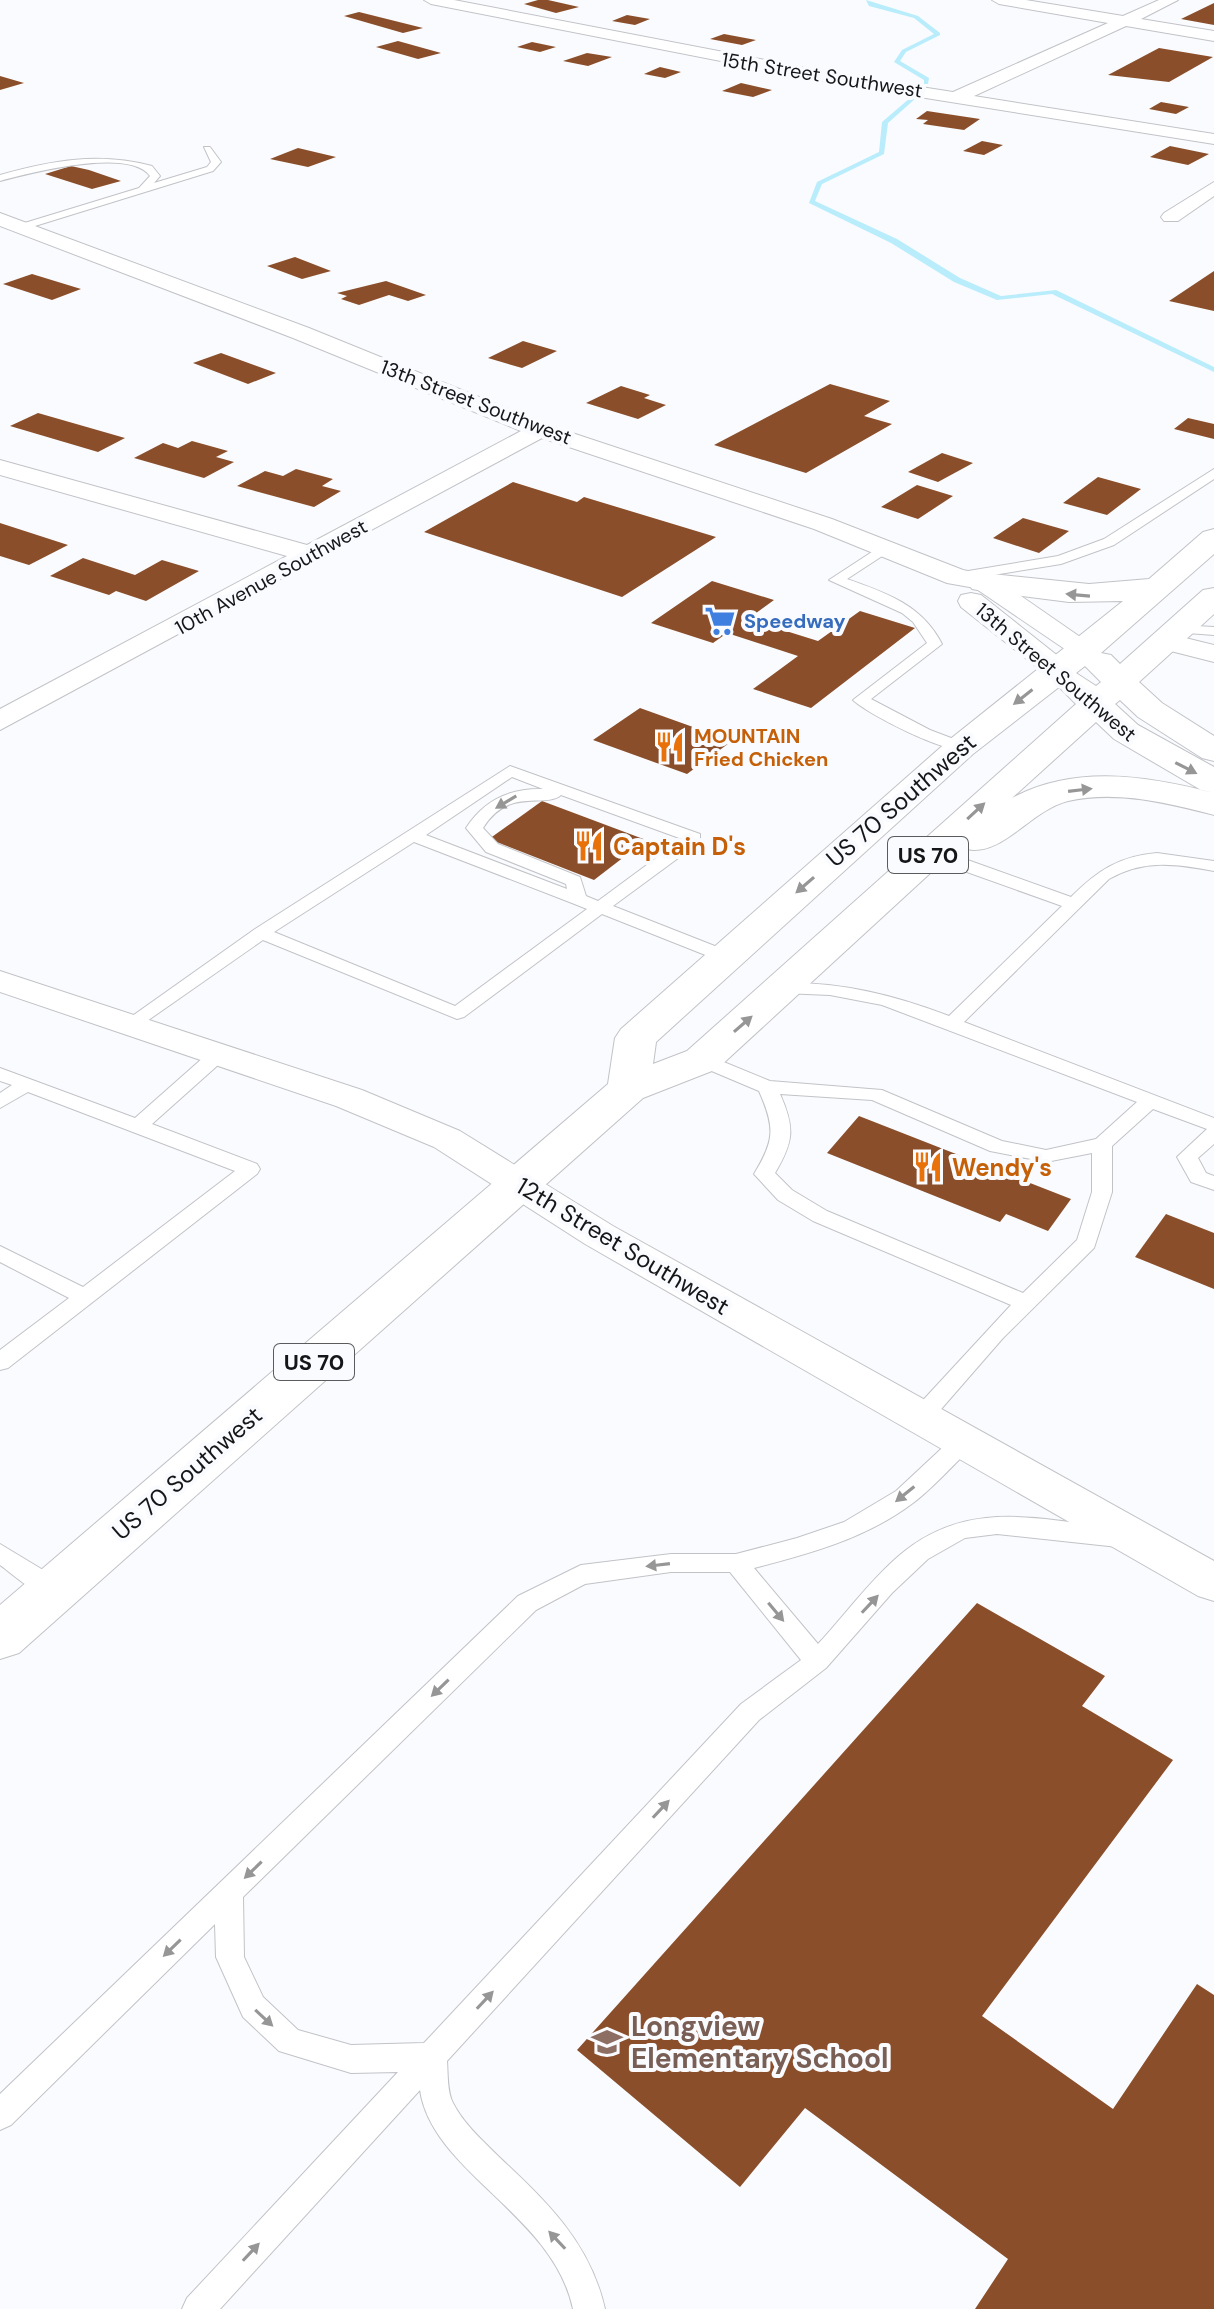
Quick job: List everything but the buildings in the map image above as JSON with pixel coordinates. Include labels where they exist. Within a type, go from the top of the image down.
[{"type":"main road","name":"US 70 Southwest","points":[[628,1089],[636,1038],[961,747],[1072,660],[1214,538]]},
{"type":"main road","points":[[970,579],[1091,596],[1155,587]]},
{"type":"main road","name":"US 70 Southwest","points":[[0,1637],[628,1089],[702,1060],[1107,692],[1186,634],[1214,597]]},
{"type":"main road","name":"13th Street Southwest","points":[[1072,660],[1107,692],[1148,747],[1214,782]]},
{"type":"main road","name":"13th Street Southwest","points":[[1107,692],[1163,720],[1214,751]]},
{"type":"main road","points":[[796,977],[868,943],[956,862],[1040,798],[1075,789],[1153,790],[1214,804]]},
{"type":"street","name":"15th Street Southwest","points":[[431,0],[662,47],[1214,139]]},
{"type":"street","points":[[999,0],[1214,36]]},
{"type":"street","points":[[957,97],[1171,0]]},
{"type":"street","points":[[1171,217],[1214,188]]},
{"type":"street","name":"13th Street Southwest","points":[[11,223],[262,317],[540,430],[707,484],[970,579]]},
{"type":"street","name":"10th Avenue Southwest","points":[[0,721],[540,430]]},
{"type":"street","points":[[0,467],[310,554]]},
{"type":"street","name":"13th Street Southwest","points":[[970,579],[953,590],[1072,660]]},
{"type":"street","points":[[1186,634],[1214,654]]},
{"type":"street","name":"12th Street Southwest","points":[[0,981],[220,1053],[403,1119],[447,1139],[519,1186],[1214,1583]]},
{"type":"lane","points":[[11,223],[142,190],[210,169],[216,162],[207,149]]},
{"type":"lane","points":[[0,178],[50,166],[112,160],[149,168],[155,176],[151,184],[142,190]]},
{"type":"lane","points":[[970,579],[1061,560],[1098,547],[1214,473]]},
{"type":"lane","points":[[886,549],[836,580],[901,605],[930,629],[935,644],[861,700],[924,733],[961,747]]},
{"type":"lane","points":[[130,1024],[261,933],[510,771],[694,838],[457,1013],[261,933]]},
{"type":"lane","points":[[578,899],[574,881],[492,848],[474,828],[478,820],[523,793],[581,796]]},
{"type":"lane","points":[[413,836],[724,956]]},
{"type":"lane","points":[[952,1024],[1103,875],[1125,861],[1160,856],[1214,866]]},
{"type":"lane","points":[[956,862],[1074,904]]},
{"type":"lane","points":[[796,977],[825,987],[876,995],[1214,1125]]},
{"type":"lane","points":[[138,1126],[220,1053]]},
{"type":"lane","points":[[702,1060],[767,1087],[875,1094],[997,1146],[1046,1156],[1102,1144],[1149,1102]]},
{"type":"lane","points":[[0,1074],[250,1169],[0,1362]]},
{"type":"lane","points":[[0,1102],[28,1083]]},
{"type":"lane","points":[[767,1087],[784,1127],[782,1147],[764,1174],[785,1195],[820,1216],[1026,1303]]},
{"type":"lane","points":[[1214,1134],[1187,1157],[1198,1177],[1214,1183]]},
{"type":"lane","points":[[921,1417],[1026,1303],[1087,1243],[1102,1192],[1102,1144]]},
{"type":"lane","points":[[0,1253],[85,1297]]},
{"type":"lane","points":[[0,2115],[527,1603],[581,1575],[671,1563],[736,1563],[800,1547],[852,1528],[904,1497],[963,1442]]},
{"type":"lane","points":[[198,2309],[750,1712],[817,1661],[906,1565],[939,1539],[962,1530],[991,1525],[1138,1540]]},
{"type":"lane","points":[[0,1553],[54,1589]]},
{"type":"lane","points":[[736,1563],[817,1661]]},
{"type":"lane","points":[[229,1894],[230,1957],[253,2007],[289,2041],[351,2059],[432,2057]]},
{"type":"lane","points":[[432,2057],[439,2109],[468,2145],[569,2252],[588,2289],[589,2309]]},
{"type":"waterway","points":[[869,0],[871,5],[916,17],[938,34],[904,51],[897,62],[927,79],[926,83]]},
{"type":"waterway","points":[[912,99],[885,122],[882,153],[819,183],[811,202],[894,241],[957,280],[1000,298],[1053,292],[1214,370]]},
{"type":"place","name":"Speedway","points":[[720,621]]},
{"type":"place","name":"MOUNTAIN Fried Chicken","points":[[670,747]]},
{"type":"place","name":"Captain D's","points":[[589,846]]},
{"type":"place","name":"Wendy's","points":[[928,1167]]},
{"type":"place","name":"Longview Elementary School","points":[[607,2042]]}]
